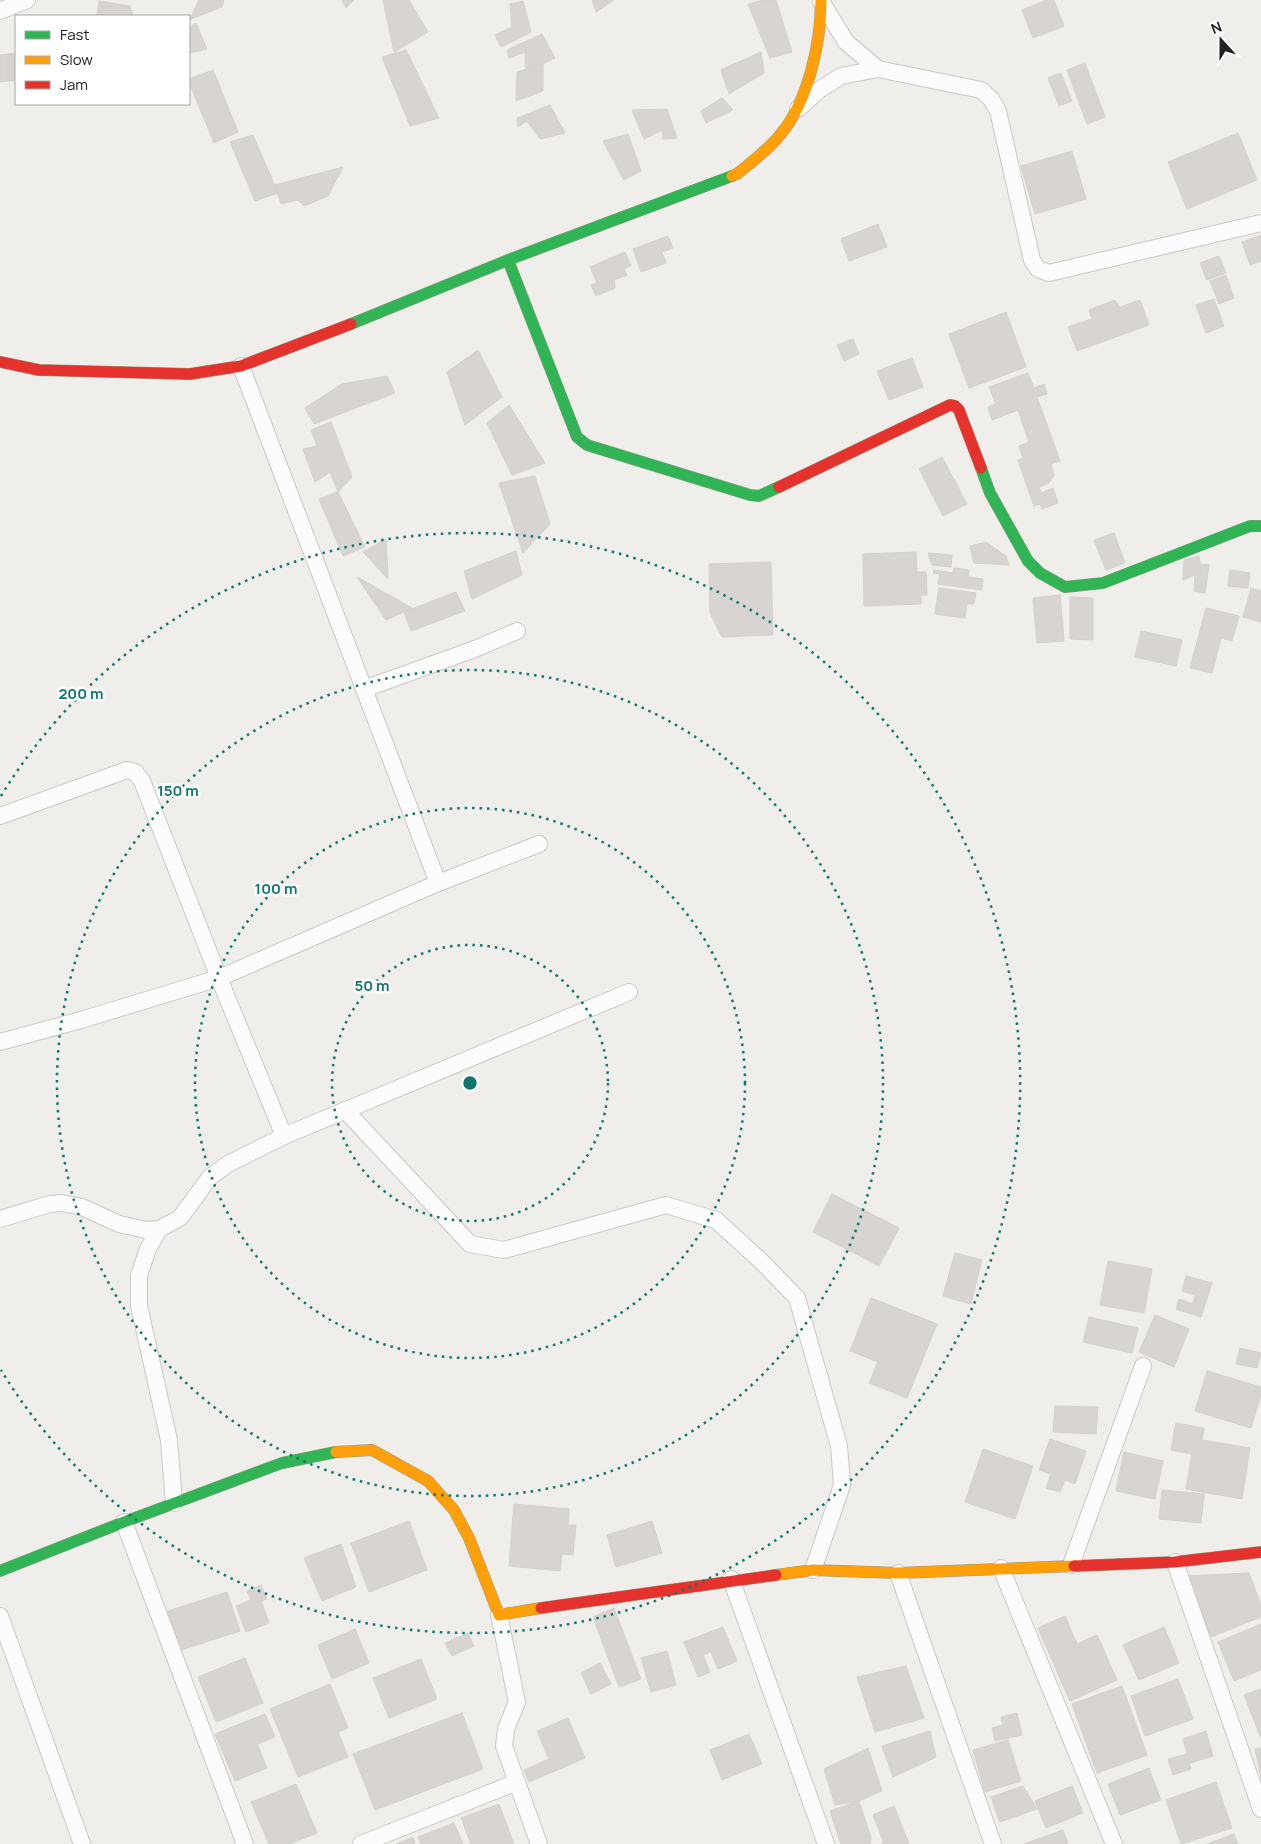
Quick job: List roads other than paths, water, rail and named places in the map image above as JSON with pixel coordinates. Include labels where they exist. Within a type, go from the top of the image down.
[{"type":"street","points":[[0,11],[19,1]]},
{"type":"street","points":[[821,1],[846,42],[878,69]]},
{"type":"street","points":[[0,362],[39,370],[190,374],[241,366],[380,313],[508,260],[737,174],[766,151],[786,129],[796,112],[819,34],[821,1]]},
{"type":"street","points":[[796,112],[819,90],[841,76],[878,69],[981,90],[991,99],[998,111],[1032,260],[1038,269],[1048,273],[1261,223]]},
{"type":"street","points":[[508,260],[578,437],[587,445],[750,495],[760,496],[940,409],[952,405],[956,406],[990,493],[1028,560],[1040,573],[1065,587],[1103,583],[1250,526],[1261,526]]},
{"type":"street","points":[[241,366],[438,883]]},
{"type":"street","points":[[364,689],[475,649],[517,631]]},
{"type":"street","points":[[0,816],[127,770],[135,772],[142,780],[219,978],[284,1136]]},
{"type":"street","points":[[0,1042],[81,1020],[219,978],[438,883],[539,844]]},
{"type":"street","points":[[0,1219],[50,1204],[62,1203],[82,1207],[119,1224],[146,1230],[159,1229],[180,1218],[210,1177],[228,1164],[284,1136],[629,992]]},
{"type":"street","points":[[345,1110],[470,1244],[504,1250],[666,1206],[716,1220],[760,1261],[797,1298],[840,1446],[842,1485],[813,1570]]},
{"type":"street","points":[[159,1229],[148,1249],[139,1275],[139,1306],[169,1440],[174,1503]]},
{"type":"street","points":[[1071,1565],[1143,1366]]},
{"type":"street","points":[[0,1571],[282,1463],[328,1453],[372,1450],[428,1480],[454,1510],[469,1538],[499,1616],[517,1702],[506,1729],[504,1746],[539,1844]]},
{"type":"street","points":[[124,1522],[245,1844]]},
{"type":"street","points":[[499,1616],[566,1603],[731,1579],[813,1570],[898,1573],[1175,1562],[1260,1549]]},
{"type":"street","points":[[1175,1562],[1261,1809]]},
{"type":"street","points":[[1001,1568],[1114,1844]]},
{"type":"street","points":[[898,1573],[993,1844]]},
{"type":"street","points":[[731,1579],[826,1844]]},
{"type":"street","points":[[0,1616],[82,1844]]},
{"type":"street","points":[[361,1844],[517,1782]]}]
